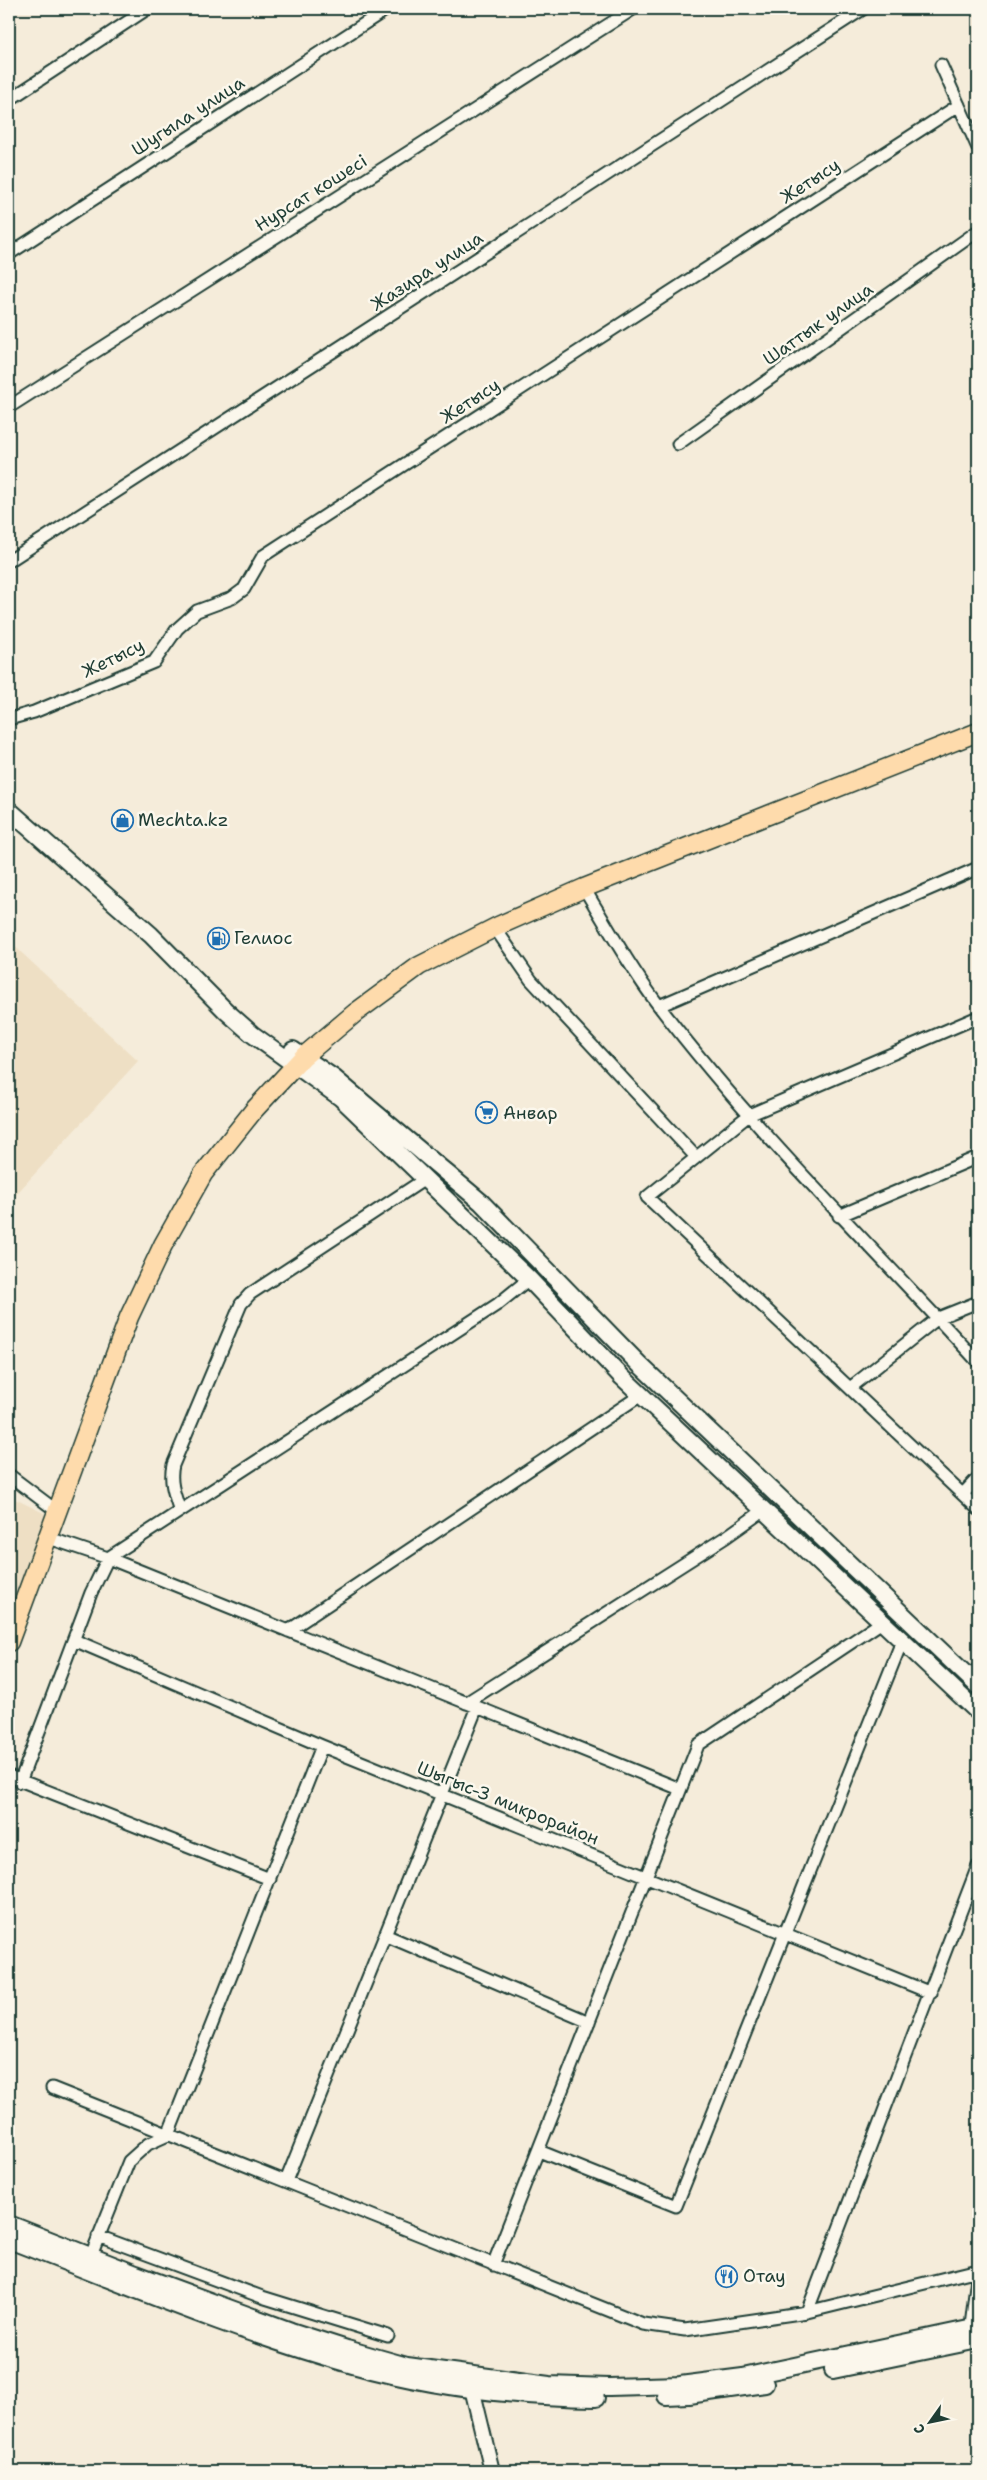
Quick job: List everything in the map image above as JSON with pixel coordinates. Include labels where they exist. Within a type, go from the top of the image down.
[{"type":"main road","points":[[9,1642],[129,1316],[163,1245],[204,1174],[254,1110],[300,1060],[355,1012],[419,966],[495,928],[584,888],[978,732]]},
{"type":"main road","points":[[9,810],[151,935],[226,1011],[252,1034],[300,1060],[482,1202],[639,1364],[975,1677]]},
{"type":"main road","points":[[300,1060],[529,1279],[622,1377],[978,1712]]},
{"type":"main road","points":[[622,1377],[639,1364]]},
{"type":"main road","points":[[9,2224],[88,2263]]},
{"type":"main road","points":[[9,2240],[88,2263],[309,2337],[407,2366],[470,2382],[609,2387],[680,2385],[751,2375],[974,2334]]},
{"type":"street","points":[[9,100],[147,9]]},
{"type":"street","name":"Шугыла улица","points":[[9,254],[387,9]]},
{"type":"street","name":"Нурсат кошесi","points":[[9,407],[633,9]]},
{"type":"street","name":"Жазира улица","points":[[9,561],[863,9]]},
{"type":"street","points":[[941,65],[978,148]]},
{"type":"street","name":"Жетысу","points":[[9,719],[34,712],[154,662],[177,629],[197,611],[232,598],[244,589],[263,556],[959,105]]},
{"type":"street","name":"Шаттык улица","points":[[678,444],[978,231]]},
{"type":"street","points":[[659,1006],[978,868]]},
{"type":"street","points":[[584,888],[632,968],[659,1006],[749,1115],[839,1216],[978,1362]]},
{"type":"street","points":[[495,928],[531,980],[696,1157]]},
{"type":"street","points":[[978,1018],[749,1115],[647,1197],[978,1509]]},
{"type":"street","points":[[839,1216],[978,1157]]},
{"type":"street","points":[[180,1511],[172,1486],[171,1475],[173,1465],[241,1304],[250,1294],[425,1178]]},
{"type":"street","points":[[20,1782],[91,1593],[108,1558],[498,1304],[529,1279]]},
{"type":"street","points":[[850,1388],[938,1318],[978,1302]]},
{"type":"street","points":[[288,1631],[642,1395]]},
{"type":"street","points":[[9,1476],[58,1512]]},
{"type":"street","points":[[963,1494],[978,1478]]},
{"type":"street","points":[[466,1703],[764,1510]]},
{"type":"street","points":[[48,1538],[108,1558],[680,1789]]},
{"type":"street","points":[[493,2265],[698,1745],[882,1622]]},
{"type":"street","name":"Шыгыс-3 микрорайон","points":[[74,1640],[322,1746],[931,1993]]},
{"type":"street","points":[[538,2151],[676,2206],[902,1641]]},
{"type":"street","points":[[286,2181],[477,1708]]},
{"type":"street","points":[[88,2263],[129,2161],[148,2144],[168,2135],[322,1746]]},
{"type":"street","points":[[9,1776],[20,1782],[270,1880]]},
{"type":"street","points":[[807,2312],[931,1993],[978,1866]]},
{"type":"street","points":[[385,1935],[589,2022]]},
{"type":"street","points":[[52,2088],[643,2324],[685,2330],[807,2312],[978,2270],[974,2334]]},
{"type":"street","points":[[98,2236],[262,2297],[388,2336]]},
{"type":"street","points":[[470,2382],[492,2471]]},
{"type":"shaded area","points":[[9,941],[138,1061],[9,1202]]},
{"type":"shaded area","points":[[9,1496],[56,1519],[9,1641]]},
{"type":"place","name":"Mechta.kz","points":[[122,820]]},
{"type":"place","name":"Гелиос","points":[[218,938]]},
{"type":"place","name":"Анвар","points":[[487,1113]]},
{"type":"place","name":"Отау","points":[[727,2276]]}]
